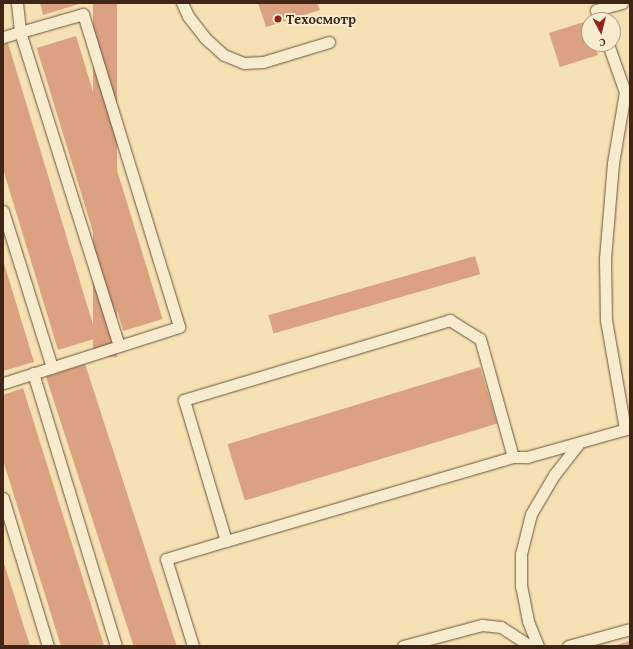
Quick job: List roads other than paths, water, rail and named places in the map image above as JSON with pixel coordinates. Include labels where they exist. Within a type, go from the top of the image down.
[{"type":"lane","points":[[17,3],[20,32],[119,346]]},
{"type":"lane","points":[[182,3],[188,16],[205,38],[224,55],[244,63],[263,62],[329,42]]},
{"type":"lane","points":[[597,12],[596,10],[622,3]]},
{"type":"lane","points":[[3,37],[83,14],[179,327],[3,383]]},
{"type":"lane","points":[[193,646],[166,559],[513,457],[527,457],[578,444],[628,428],[606,320],[605,258],[613,163],[625,92],[611,52]]},
{"type":"lane","points":[[3,211],[52,367]]},
{"type":"lane","points":[[226,541],[184,400],[450,320],[480,339],[513,457]]},
{"type":"lane","points":[[34,373],[116,646]]},
{"type":"lane","points":[[538,646],[528,621],[521,586],[521,554],[532,514],[554,476],[578,444]]},
{"type":"lane","points":[[3,498],[48,646]]},
{"type":"lane","points":[[403,646],[482,625],[501,627],[530,646]]},
{"type":"lane","points":[[568,646],[630,629]]},
{"type":"place","name":"Техосмотр","points":[[278,19]]}]
